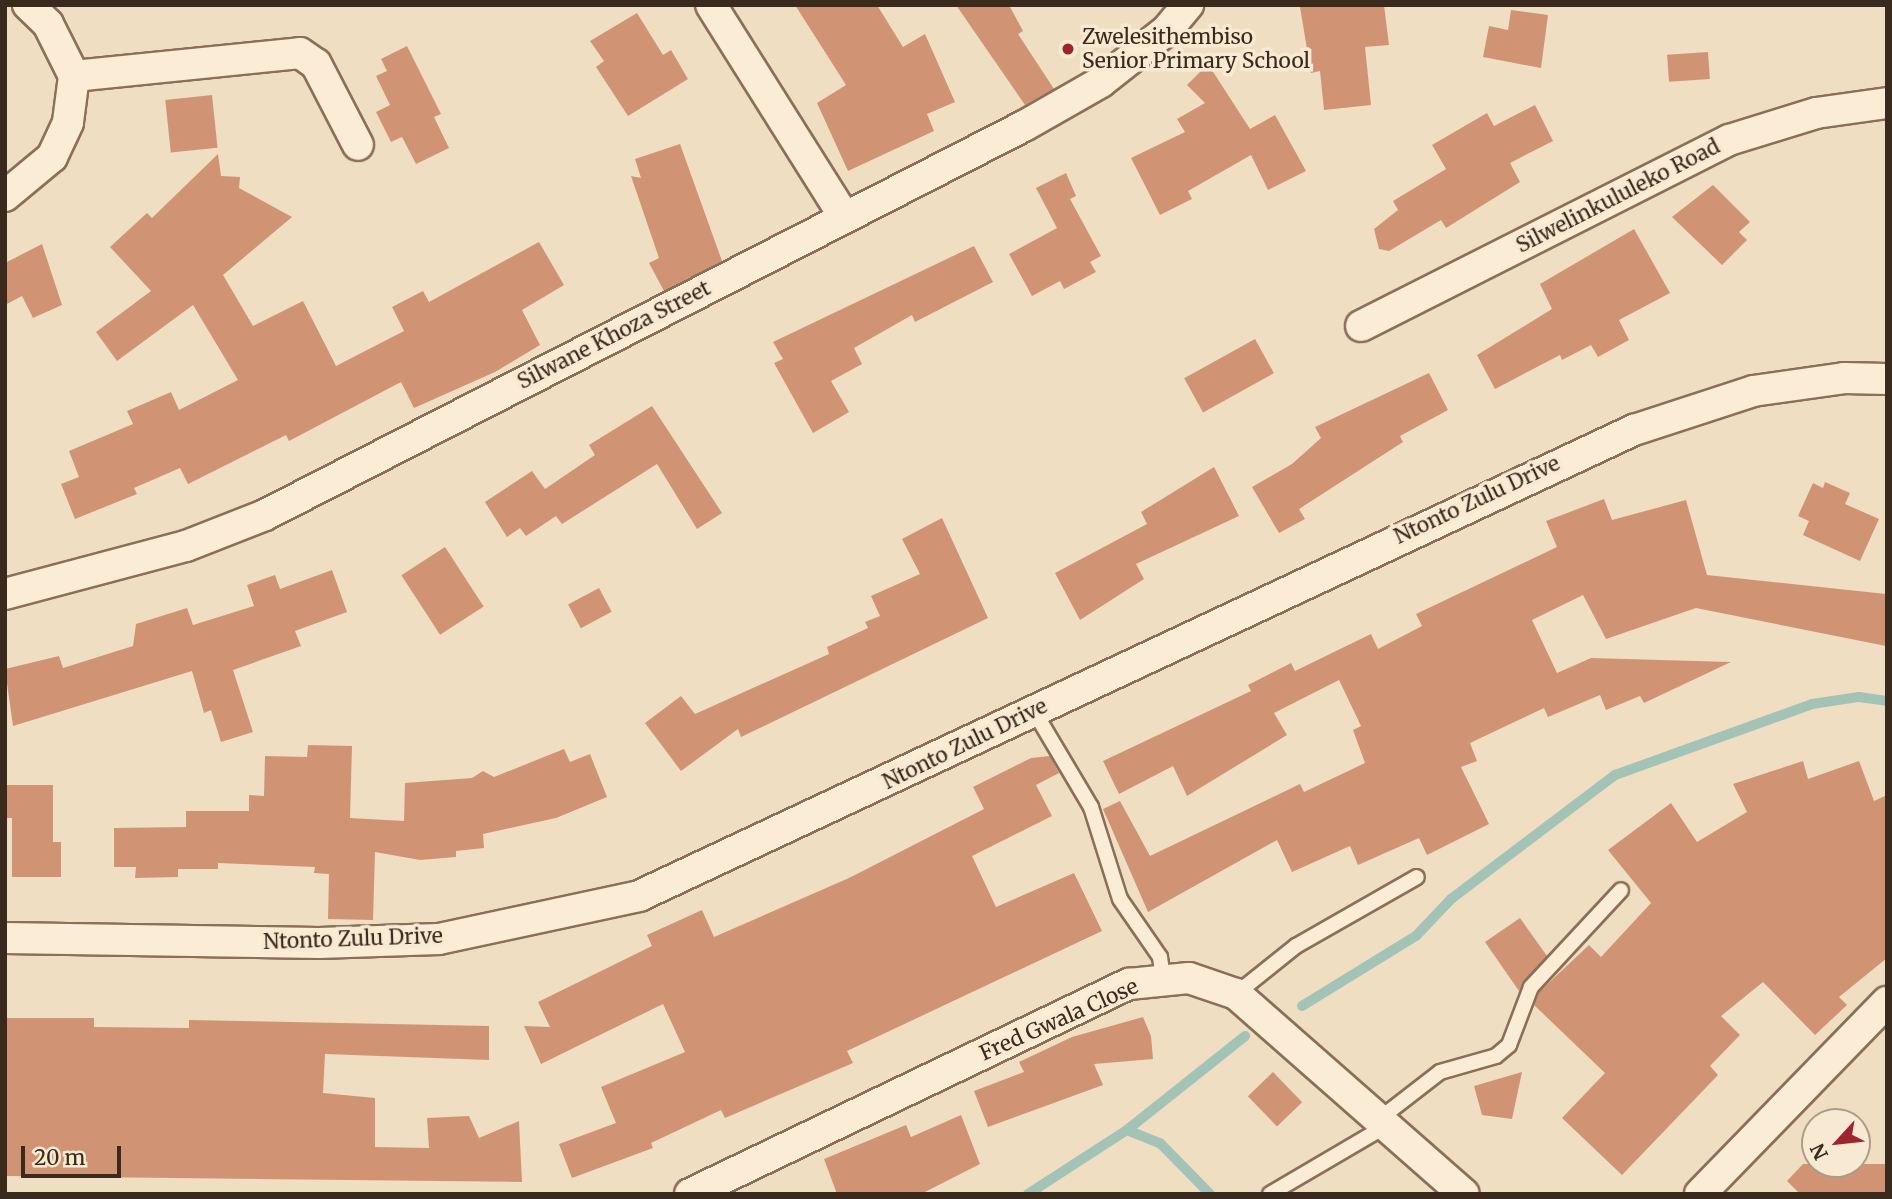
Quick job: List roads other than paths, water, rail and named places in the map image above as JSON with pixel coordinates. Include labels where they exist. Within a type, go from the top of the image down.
[{"type":"street","points":[[5,195],[52,157],[68,122],[74,76],[48,24],[29,5]]},
{"type":"street","points":[[711,5],[844,216]]},
{"type":"street","name":"Silwane Khoza Street","points":[[5,594],[186,545],[265,515],[1101,82],[1167,30],[1188,5]]},
{"type":"street","points":[[74,76],[300,53],[316,64],[358,145]]},
{"type":"street","name":"Silwelinkululeko Road","points":[[1361,326],[1729,140],[1816,113],[1887,103]]},
{"type":"street","name":"Ntonto Zulu Drive","points":[[5,938],[332,943],[439,939],[521,924],[639,896],[1634,430],[1753,391],[1844,378],[1887,379]]},
{"type":"street","name":"Fred Gwala Close","points":[[690,1194],[1129,984],[1189,978],[1243,1000],[1464,1194]]},
{"type":"street","points":[[1700,1194],[1887,1002]]},
{"type":"lane","points":[[1034,711],[1091,807],[1120,899],[1160,957],[1163,979]]},
{"type":"lane","points":[[1243,1000],[1296,946],[1417,877]]},
{"type":"lane","points":[[1270,1194],[1382,1123],[1440,1072],[1496,1056],[1509,1045],[1531,987],[1621,890]]},
{"type":"waterway","points":[[1302,1006],[1416,936],[1451,899],[1615,775],[1812,704],[1859,697],[1887,701]]},
{"type":"waterway","points":[[1028,1194],[1127,1130],[1245,1036]]},
{"type":"waterway","points":[[1127,1130],[1160,1143],[1210,1194]]},
{"type":"place","name":"Zwelesithembiso Senior Primary School","points":[[1068,49]]}]
